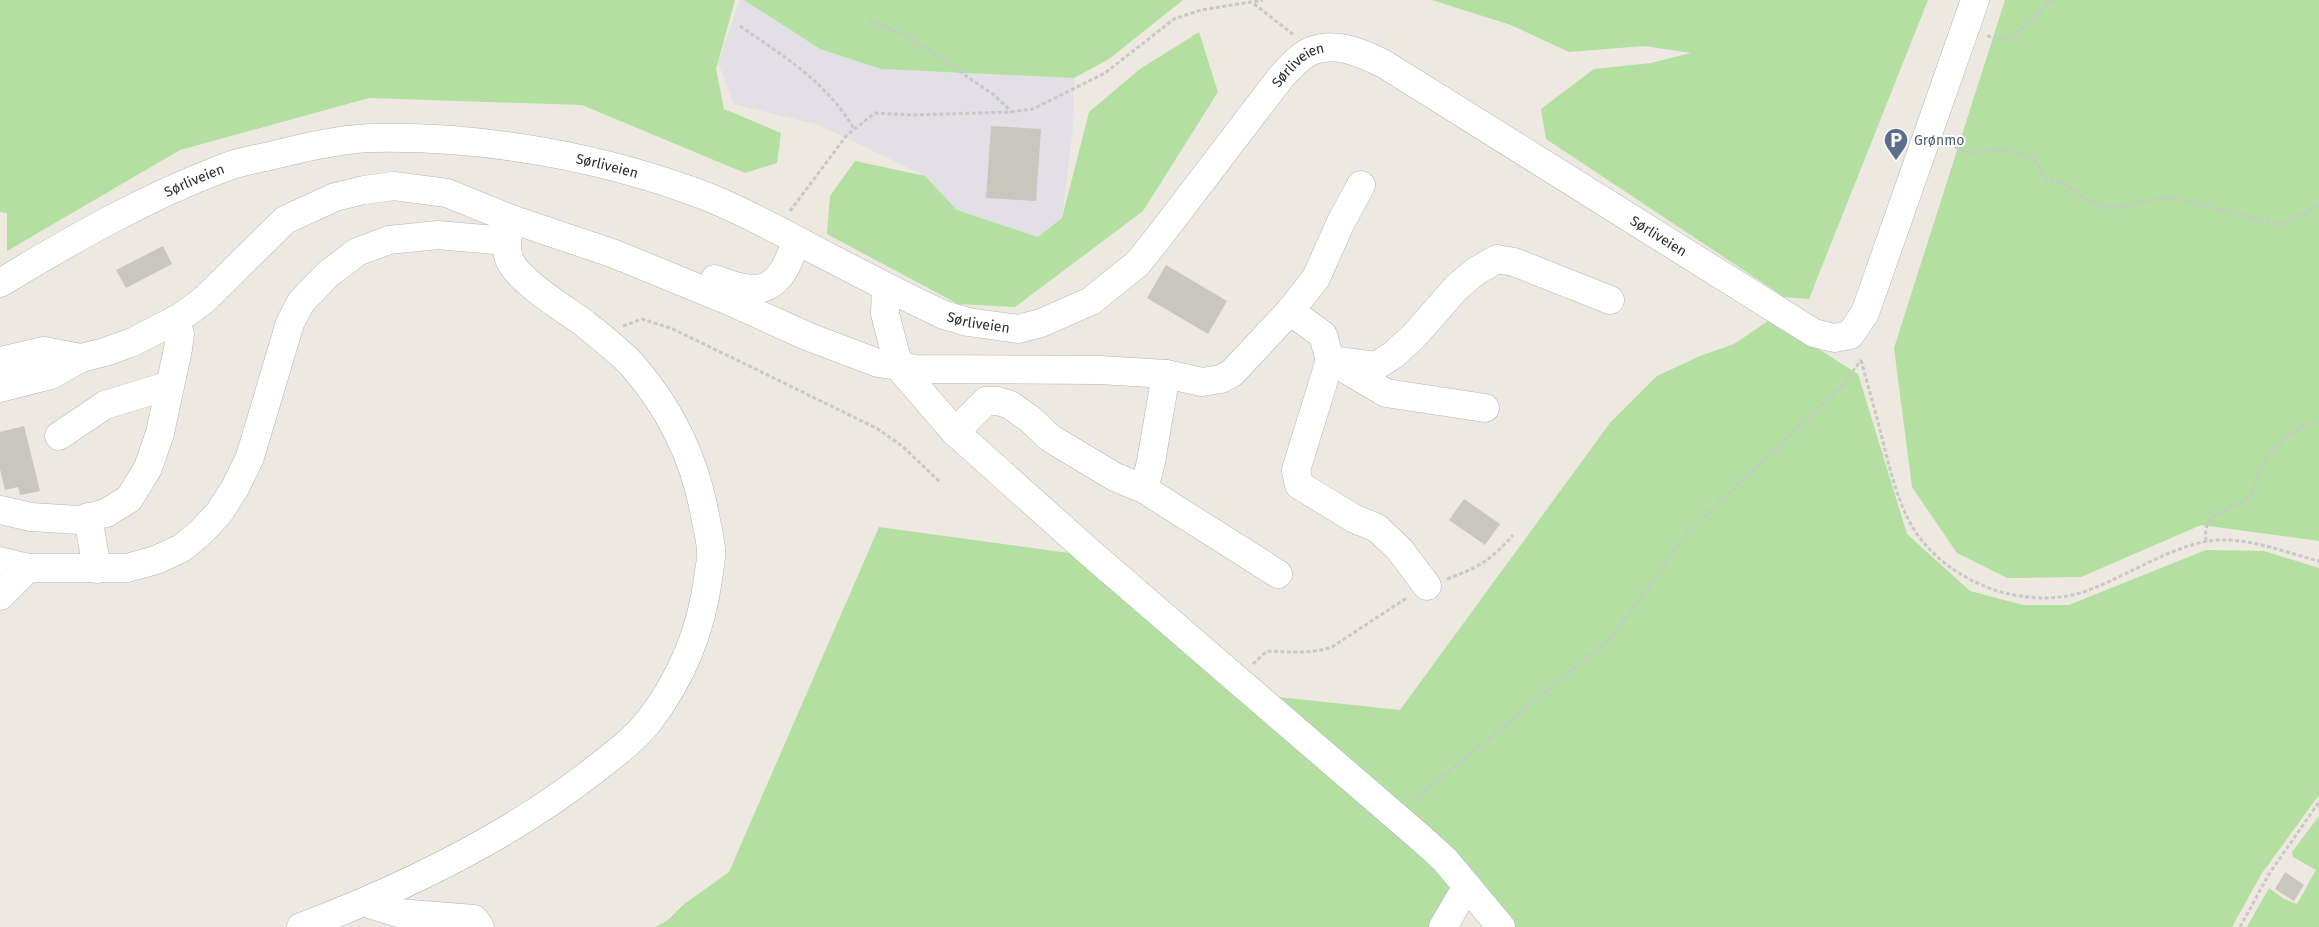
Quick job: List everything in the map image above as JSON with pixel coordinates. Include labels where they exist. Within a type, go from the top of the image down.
[{"type":"street","points":[[1850,335],[1865,313],[1975,0]]},
{"type":"street","name":"Sørliveien","points":[[0,283],[77,237],[131,209],[228,166],[298,149],[372,138],[493,144],[587,160],[649,177],[709,198],[786,235],[886,288],[944,315],[968,322],[1018,329],[1041,323],[1091,301],[1138,263],[1281,77],[1297,61],[1313,50],[1338,46],[1365,54],[1384,64],[1814,333],[1834,338],[1850,335]]},
{"type":"street","points":[[0,388],[51,375],[82,358],[133,342],[175,320],[205,299],[285,220],[335,197],[364,190],[394,186],[447,192],[515,228],[612,253],[727,300],[809,337],[878,363],[899,368],[1100,370],[1166,374],[1202,382],[1221,379],[1232,373],[1290,312],[1316,278],[1340,224],[1361,185]]},
{"type":"street","points":[[0,561],[28,568],[128,568],[156,560],[182,548],[201,532],[219,512],[235,488],[250,457],[290,324],[301,302],[328,274],[357,252],[389,240],[515,228],[559,220],[595,230],[725,283],[741,289],[751,290],[767,286],[783,274],[789,263],[786,235]]},
{"type":"street","points":[[301,927],[366,903],[488,841],[563,795],[624,746],[648,722],[681,670],[698,627],[712,552],[702,500],[678,431],[661,402],[632,365],[524,277],[510,262],[515,228]]},
{"type":"street","points":[[1330,360],[1376,366],[1393,355],[1414,336],[1456,288],[1484,265],[1497,259],[1514,262],[1610,300]]},
{"type":"street","points":[[886,288],[885,314],[899,368],[955,432],[1088,551],[1445,860],[1501,927]]},
{"type":"street","points":[[1290,312],[1323,334],[1330,360],[1296,470],[1299,485],[1353,518],[1377,528],[1400,550],[1427,586]]},
{"type":"street","points":[[0,510],[31,517],[79,520],[106,513],[128,499],[148,468],[160,433],[180,334],[175,320]]},
{"type":"street","points":[[0,361],[44,351],[82,358]]},
{"type":"street","points":[[1330,360],[1386,393],[1485,408]]},
{"type":"street","points":[[1144,489],[1151,462],[1166,374]]},
{"type":"street","points":[[59,436],[105,405],[170,385]]},
{"type":"street","points":[[955,432],[986,401],[998,401],[1030,419],[1050,438],[1115,477],[1144,489],[1278,574]]},
{"type":"street","points":[[88,517],[97,569]]},
{"type":"street","points":[[0,596],[28,568]]},
{"type":"street","points":[[1443,927],[1467,886]]},
{"type":"street","points":[[366,903],[398,913],[474,919],[480,927]]},
{"type":"path","points":[[786,235],[846,134],[875,113],[912,115],[1012,112],[1033,109],[1105,73],[1174,19],[1202,10],[1264,0]]},
{"type":"path","points":[[1965,30],[2010,40],[2050,1],[2055,0]]},
{"type":"path","points":[[1253,3],[1313,50]]},
{"type":"path","points":[[869,20],[917,42],[994,96],[1012,112]]},
{"type":"path","points":[[740,26],[802,69],[835,101],[854,129]]},
{"type":"path","points":[[1928,137],[1970,153],[2003,149],[2034,159],[2046,179],[2065,184],[2088,201],[2112,208],[2170,197],[2281,225],[2319,205]]},
{"type":"path","points":[[607,343],[625,324],[635,320],[648,320],[673,329],[878,429],[902,446],[940,482]]},
{"type":"path","points":[[1850,335],[1861,360],[1892,476],[1911,524],[1923,542],[1944,562],[1972,582],[2021,597],[2058,598],[2094,588],[2166,555],[2206,541],[2220,540],[2262,545],[2319,561]]},
{"type":"path","points":[[1395,815],[1612,637],[1688,532],[1841,387],[1861,360]]},
{"type":"path","points":[[2206,541],[2205,529],[2212,516],[2236,507],[2250,493],[2262,465],[2284,437],[2306,424],[2319,420]]},
{"type":"path","points":[[1249,668],[1267,650],[1306,652],[1321,651],[1332,647],[1427,586],[1471,570],[1493,557],[1513,535]]},
{"type":"path","points":[[2240,927],[2269,874],[2319,802]]},
{"type":"shaded area","points":[[740,0],[744,0],[820,49],[881,69],[1074,78],[1073,127],[1062,218],[1038,237],[957,210],[925,176],[819,125],[734,104],[718,63]]},
{"type":"green space","points":[[0,0],[735,0],[716,69],[724,109],[781,133],[777,163],[745,173],[582,105],[369,98],[180,150],[7,251],[7,213],[0,212]]},
{"type":"green space","points":[[744,0],[1183,0],[1109,59],[1074,78],[881,69],[820,49]]},
{"type":"green space","points":[[1432,0],[1928,0],[1809,299],[1784,297],[1546,139],[1541,109],[1594,69],[1651,63],[1691,53],[1644,46],[1569,52],[1511,25]]},
{"type":"green space","points":[[2005,0],[2319,0],[2319,541],[2201,525],[2081,577],[2007,578],[1957,553],[1912,487],[1894,348]]},
{"type":"green space","points":[[1199,32],[1218,92],[1143,211],[1015,307],[958,304],[827,234],[830,196],[855,161],[925,176],[957,210],[1038,237],[1062,218],[1089,112],[1140,69]]},
{"type":"green space","points":[[1771,319],[1858,374],[1907,534],[1970,591],[2023,605],[2069,605],[2206,550],[2264,551],[2319,568],[2319,795],[2262,873],[2232,927],[1510,927],[1272,703],[1278,697],[1400,710],[1610,423],[1657,376],[1700,356],[1734,344]]},
{"type":"green space","points":[[879,527],[1084,555],[1414,844],[1453,890],[1434,927],[655,927],[668,920],[683,905],[729,872]]},
{"type":"green space","points":[[2319,816],[2319,927],[2247,927],[2269,888],[2284,899],[2297,904],[2316,870],[2293,857],[2292,852]]},
{"type":"building","points":[[991,126],[1041,129],[1036,201],[986,198]]},
{"type":"building","points":[[163,246],[172,264],[126,288],[116,270]]},
{"type":"building","points":[[1166,265],[1227,301],[1208,334],[1147,298]]},
{"type":"building","points":[[24,426],[40,491],[20,495],[18,487],[5,490],[0,469],[0,432]]},
{"type":"building","points":[[1464,499],[1500,524],[1485,545],[1449,520]]},
{"type":"building","points":[[2285,872],[2304,885],[2294,901],[2275,889]]},
{"type":"place","name":"Grønmo","points":[[1896,161]]}]
